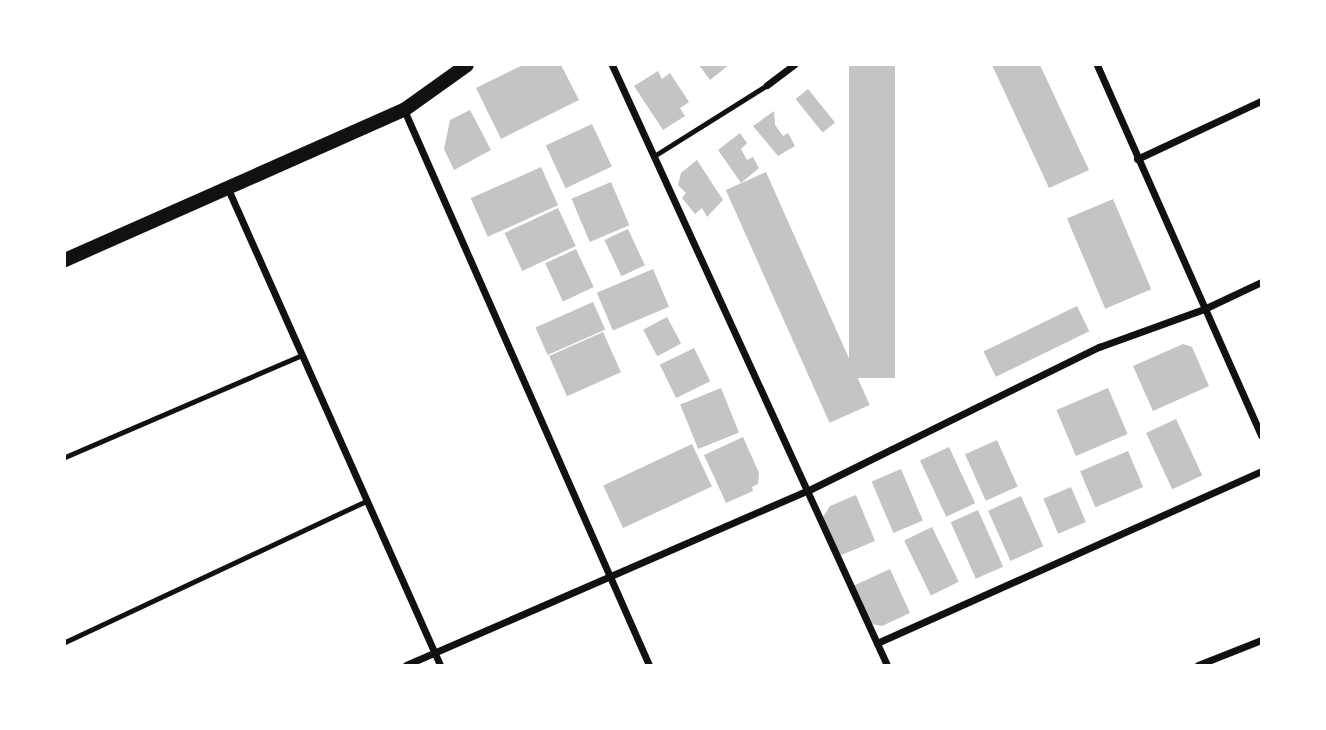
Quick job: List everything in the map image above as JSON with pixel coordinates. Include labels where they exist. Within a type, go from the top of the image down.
[{"type":"main road","points":[[65,260],[404,110],[467,65]]},
{"type":"street","points":[[612,65],[887,665]]},
{"type":"street","points":[[767,85],[794,65]]},
{"type":"street","points":[[1097,65],[1261,435]]},
{"type":"street","points":[[1137,159],[1261,101]]},
{"type":"street","points":[[404,110],[649,665]]},
{"type":"street","points":[[228,189],[440,665]]},
{"type":"street","points":[[406,665],[610,579],[807,491],[1099,347],[1203,309],[1261,282]]},
{"type":"street","points":[[877,643],[1261,471]]},
{"type":"street","points":[[1198,665],[1261,640]]},
{"type":"lane","points":[[654,156],[767,85]]},
{"type":"lane","points":[[65,457],[302,355]]},
{"type":"lane","points":[[65,642],[366,500]]},
{"type":"building","points":[[523,65],[561,65],[579,100],[501,139],[476,88]]},
{"type":"building","points":[[699,65],[729,65],[710,80]]},
{"type":"building","points":[[849,65],[895,65],[895,378],[849,378]]},
{"type":"building","points":[[992,65],[1040,65],[1089,170],[1049,188]]},
{"type":"building","points":[[658,71],[662,79],[670,73],[689,102],[680,108],[685,116],[663,130],[634,86]]},
{"type":"building","points":[[808,89],[835,122],[823,132],[796,99]]},
{"type":"building","points":[[470,110],[491,150],[454,170],[444,149],[450,120]]},
{"type":"building","points":[[774,111],[775,125],[783,136],[788,133],[795,146],[778,156],[753,126]]},
{"type":"building","points":[[592,124],[612,167],[566,188],[546,146]]},
{"type":"building","points":[[740,133],[747,143],[741,149],[747,160],[753,157],[759,168],[741,183],[718,150]]},
{"type":"building","points":[[697,160],[723,200],[707,217],[702,208],[695,214],[682,198],[686,193],[678,185],[681,173]]},
{"type":"building","points":[[541,167],[558,205],[488,237],[471,198]]},
{"type":"building","points":[[766,172],[870,405],[830,423],[726,190]]},
{"type":"building","points":[[611,182],[629,225],[590,242],[571,199]]},
{"type":"building","points":[[1113,199],[1151,289],[1105,309],[1067,219]]},
{"type":"building","points":[[558,208],[576,246],[522,271],[505,233]]},
{"type":"building","points":[[628,229],[645,265],[621,276],[604,240]]},
{"type":"building","points":[[576,249],[594,287],[563,301],[545,263]]},
{"type":"building","points":[[653,269],[669,307],[613,331],[597,293]]},
{"type":"building","points":[[593,302],[605,329],[548,355],[535,328]]},
{"type":"building","points":[[1077,306],[1089,331],[996,377],[984,352]]},
{"type":"building","points":[[667,317],[681,343],[657,356],[643,330]]},
{"type":"building","points":[[603,332],[621,372],[567,396],[549,356]]},
{"type":"building","points":[[1183,344],[1192,347],[1209,386],[1153,411],[1133,366]]},
{"type":"building","points":[[694,348],[710,381],[676,398],[660,365]]},
{"type":"building","points":[[721,388],[739,433],[698,449],[680,404]]},
{"type":"building","points":[[1108,388],[1128,434],[1076,456],[1056,410]]},
{"type":"building","points":[[1176,419],[1202,475],[1172,489],[1146,433]]},
{"type":"building","points":[[743,437],[759,473],[758,484],[752,487],[753,491],[726,503],[704,455]]},
{"type":"building","points":[[997,440],[1018,487],[986,501],[965,454]]},
{"type":"building","points":[[692,444],[712,487],[623,528],[603,485]]},
{"type":"building","points":[[949,447],[975,503],[946,517],[920,461]]},
{"type":"building","points":[[1128,451],[1143,487],[1095,507],[1080,471]]},
{"type":"building","points":[[901,469],[923,521],[893,533],[872,482]]},
{"type":"building","points":[[1071,487],[1086,522],[1058,534],[1043,499]]},
{"type":"building","points":[[856,495],[875,541],[839,556],[823,517],[830,506]]},
{"type":"building","points":[[1021,496],[1043,546],[1010,561],[988,511]]},
{"type":"building","points":[[978,510],[1003,567],[976,579],[951,522]]},
{"type":"building","points":[[932,527],[959,582],[931,595],[904,541]]},
{"type":"building","points":[[890,569],[910,613],[882,626],[871,624],[853,586]]}]
